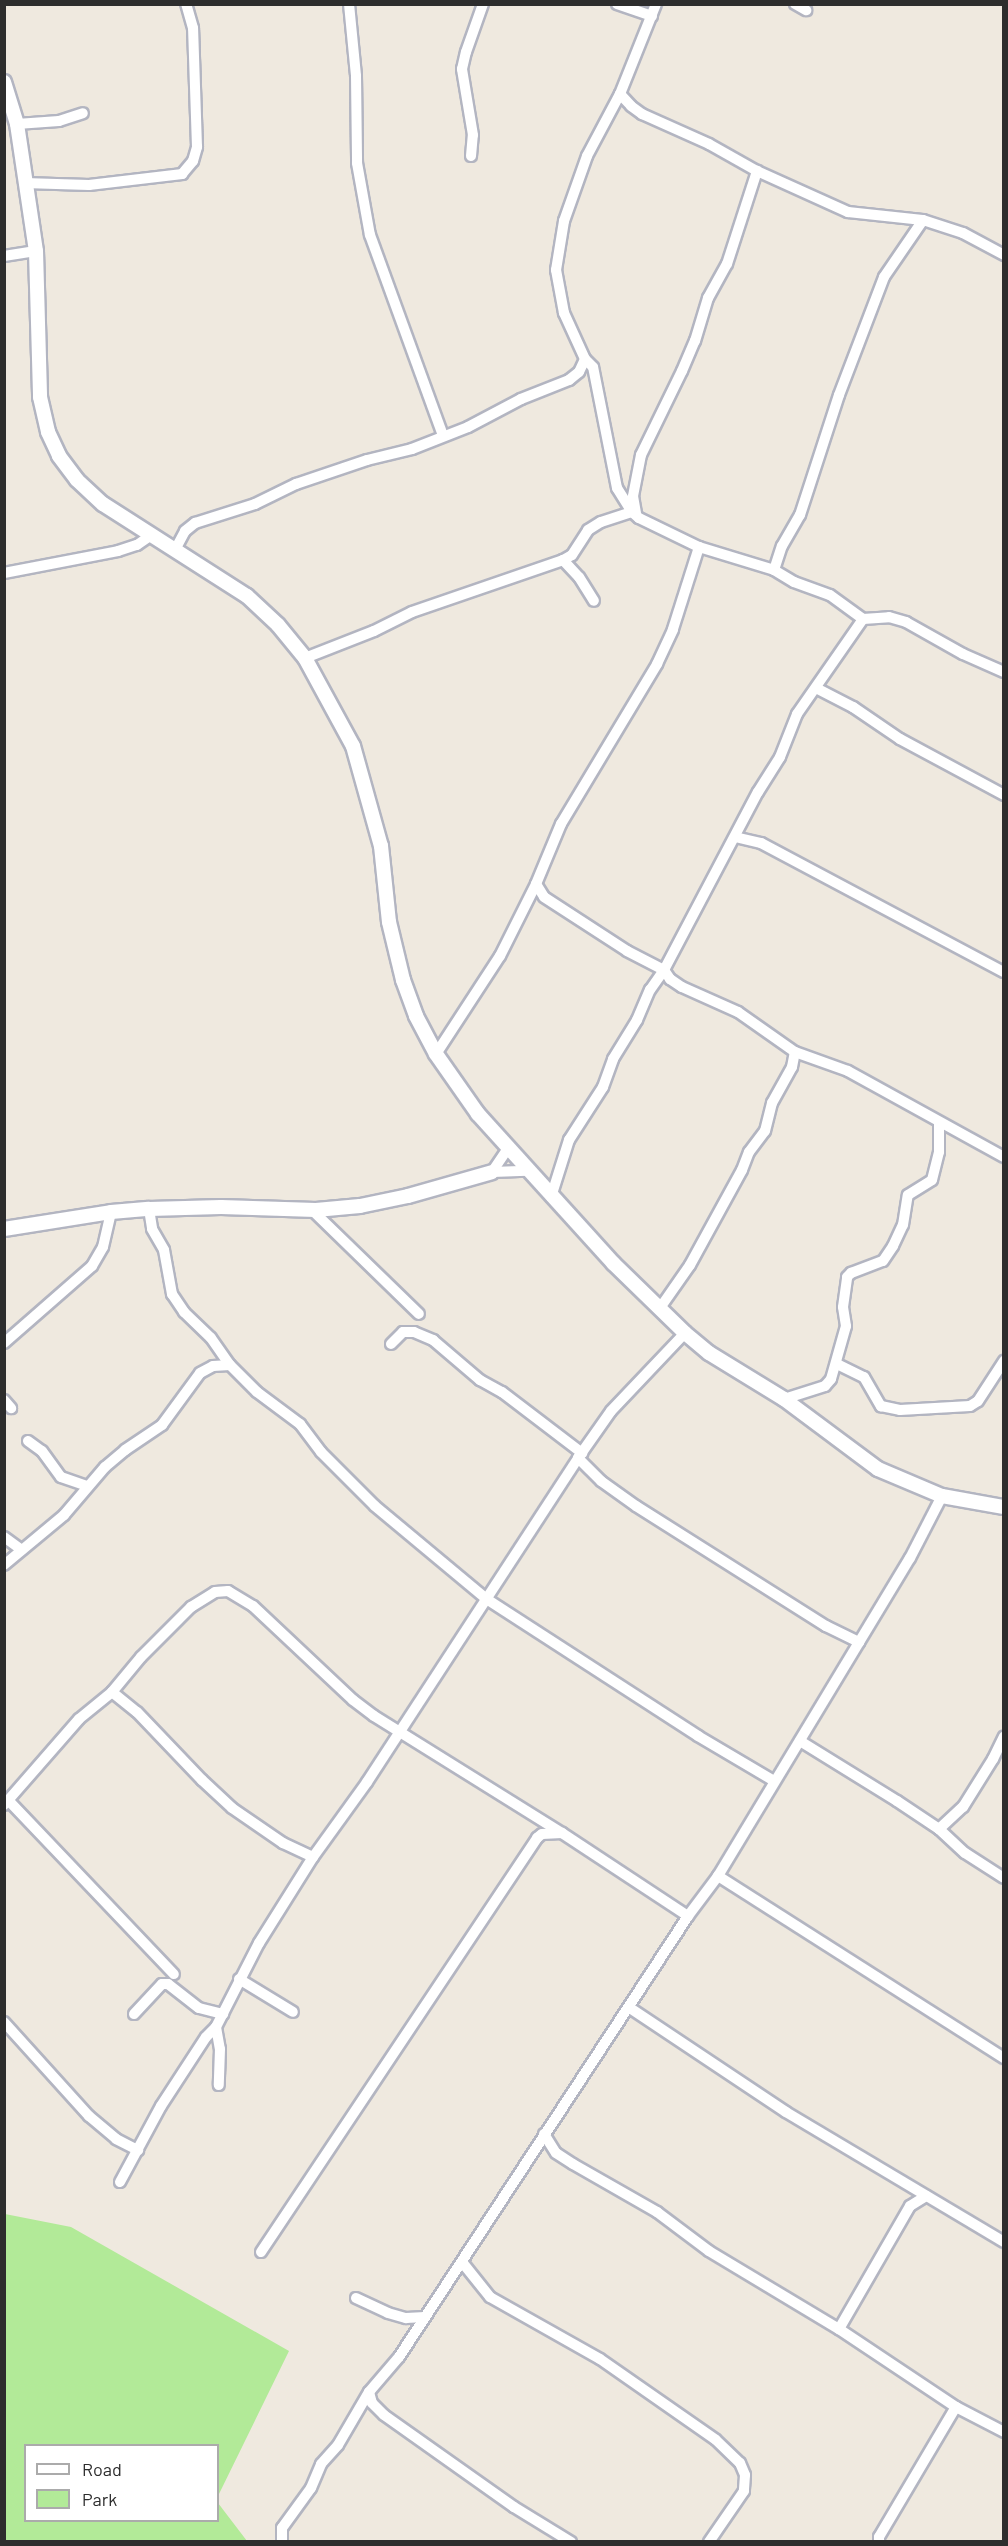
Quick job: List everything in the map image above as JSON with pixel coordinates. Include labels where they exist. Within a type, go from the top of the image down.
[{"type":"street","points":[[24,183],[89,185],[183,174],[193,161],[197,147],[193,28],[186,4]]},
{"type":"street","points":[[349,4],[356,76],[357,163],[370,235],[443,436]]},
{"type":"street","points":[[471,156],[473,135],[462,69],[483,4]]},
{"type":"street","points":[[617,4],[652,16]]},
{"type":"street","points":[[656,4],[620,94],[587,156],[564,221],[557,251],[558,294],[585,359],[592,367],[617,488],[635,515],[699,547],[774,570],[794,582],[830,596],[863,619],[889,617],[906,622],[963,654],[1004,672]]},
{"type":"street","points":[[795,4],[806,10]]},
{"type":"street","points":[[4,82],[17,124],[24,183],[36,251],[40,397],[48,432],[58,456],[77,480],[103,504],[248,596],[278,625],[305,658],[333,704],[353,746],[381,846],[389,922],[403,980],[416,1016],[436,1054],[478,1114],[527,1171],[613,1263],[685,1333],[739,1373],[784,1399],[878,1469],[942,1496],[1004,1507]]},
{"type":"street","points":[[620,94],[642,114],[709,144],[757,171],[848,212],[923,220],[963,233],[1004,255]]},
{"type":"street","points":[[17,124],[59,121],[83,113]]},
{"type":"street","points":[[635,515],[633,496],[641,455],[695,341],[708,298],[727,264],[757,171]]},
{"type":"street","points":[[774,570],[782,546],[800,515],[839,395],[884,277],[923,220]]},
{"type":"street","points":[[4,256],[36,251]]},
{"type":"street","points":[[176,549],[185,531],[195,523],[255,504],[296,484],[367,460],[412,449],[468,427],[521,399],[570,380],[579,372],[585,359]]},
{"type":"street","points":[[305,658],[442,601],[563,560],[572,555],[588,530],[601,522],[635,515]]},
{"type":"street","points":[[4,573],[118,551],[137,545],[153,534]]},
{"type":"street","points":[[436,1054],[500,956],[536,884],[561,824],[657,664],[673,629],[699,547]]},
{"type":"street","points":[[563,560],[579,577],[594,601]]},
{"type":"street","points":[[551,1197],[569,1140],[577,1125],[596,1101],[617,1051],[638,1020],[650,990],[664,970],[758,792],[780,757],[797,714],[863,619]]},
{"type":"street","points":[[816,688],[853,707],[900,739],[1004,795]]},
{"type":"street","points":[[735,837],[761,843],[1004,972]]},
{"type":"street","points":[[536,884],[544,897],[627,951],[664,970],[682,987],[738,1012],[795,1052],[848,1071],[1004,1157]]},
{"type":"street","points":[[527,903],[544,897]]},
{"type":"street","points":[[660,1308],[690,1265],[742,1170],[749,1152],[765,1131],[775,1093],[792,1067],[795,1052]]},
{"type":"street","points":[[792,1067],[812,1057]]},
{"type":"street","points":[[784,1399],[825,1386],[831,1379],[846,1326],[843,1306],[847,1277],[851,1273],[883,1261],[893,1246],[903,1226],[908,1196],[932,1180],[939,1152],[939,1123]]},
{"type":"street","points":[[492,1172],[508,1148]]},
{"type":"street","points":[[4,1229],[111,1212],[149,1209],[221,1207],[312,1210],[360,1206],[408,1196],[492,1172],[527,1171]]},
{"type":"street","points":[[149,1209],[152,1229],[164,1250],[172,1294],[184,1312],[211,1338],[230,1365],[257,1392],[300,1424],[321,1452],[375,1506],[488,1600],[698,1736],[774,1780]]},
{"type":"street","points":[[312,1210],[419,1314]]},
{"type":"street","points":[[4,1343],[92,1266],[103,1246],[111,1212]]},
{"type":"street","points":[[391,1344],[403,1332],[414,1332],[433,1340],[480,1380],[502,1392],[580,1456],[601,1481],[645,1513],[826,1626],[859,1642]]},
{"type":"street","points":[[120,2182],[161,2106],[206,2037],[216,2027],[239,1979],[313,1857],[368,1782],[611,1411],[685,1333]]},
{"type":"street","points":[[213,1365],[219,1351]]},
{"type":"street","points":[[837,1364],[864,1377],[881,1406],[900,1410],[970,1406],[978,1401],[1004,1361]]},
{"type":"street","points":[[4,1565],[64,1515],[87,1486],[124,1450],[162,1425],[200,1373],[213,1365],[230,1365]]},
{"type":"street","points":[[28,1441],[42,1451],[61,1477],[87,1486]]},
{"type":"street","points":[[282,2541],[282,2529],[302,2502],[321,2464],[338,2445],[369,2392],[399,2357],[544,2134],[630,2008],[688,1916],[718,1876],[910,1558],[942,1496]]},
{"type":"street","points":[[4,1537],[22,1550]]},
{"type":"street","points":[[174,1974],[7,1803],[79,1719],[112,1692],[141,1657],[191,1607],[215,1592],[228,1591],[253,1606],[353,1700],[688,1916]]},
{"type":"street","points":[[112,1692],[137,1712],[232,1808],[283,1843],[313,1857]]},
{"type":"street","points":[[939,1829],[963,1807],[993,1759],[1004,1736]]},
{"type":"street","points":[[800,1741],[939,1829],[965,1853],[1004,1878]]},
{"type":"street","points":[[261,2252],[537,1838],[542,1834],[562,1833]]},
{"type":"street","points":[[718,1876],[1004,2058]]},
{"type":"street","points":[[239,1979],[293,2012]]},
{"type":"street","points":[[134,2014],[162,1984],[168,1984],[199,2008],[223,2014]]},
{"type":"street","points":[[630,2008],[786,2112],[1004,2242]]},
{"type":"street","points":[[4,2022],[89,2116],[117,2139],[138,2150]]},
{"type":"street","points":[[216,2027],[220,2049],[219,2085]]},
{"type":"street","points":[[544,2134],[556,2153],[657,2212],[709,2251],[839,2329],[956,2407],[1004,2432]]},
{"type":"street","points":[[839,2329],[910,2206],[926,2196]]},
{"type":"street","points":[[462,2262],[490,2297],[600,2359],[716,2440],[740,2463],[745,2475],[744,2491],[709,2541]]},
{"type":"street","points":[[356,2298],[388,2313],[406,2318],[425,2317]]},
{"type":"street","points":[[369,2392],[372,2403],[384,2415],[514,2507],[571,2541]]},
{"type":"street","points":[[879,2541],[884,2527],[956,2407]]},
{"type":"green space","points":[[5,2214],[71,2227],[289,2351],[219,2494],[219,2444],[24,2444],[24,2522],[219,2522],[219,2504],[247,2541],[5,2541]]}]
